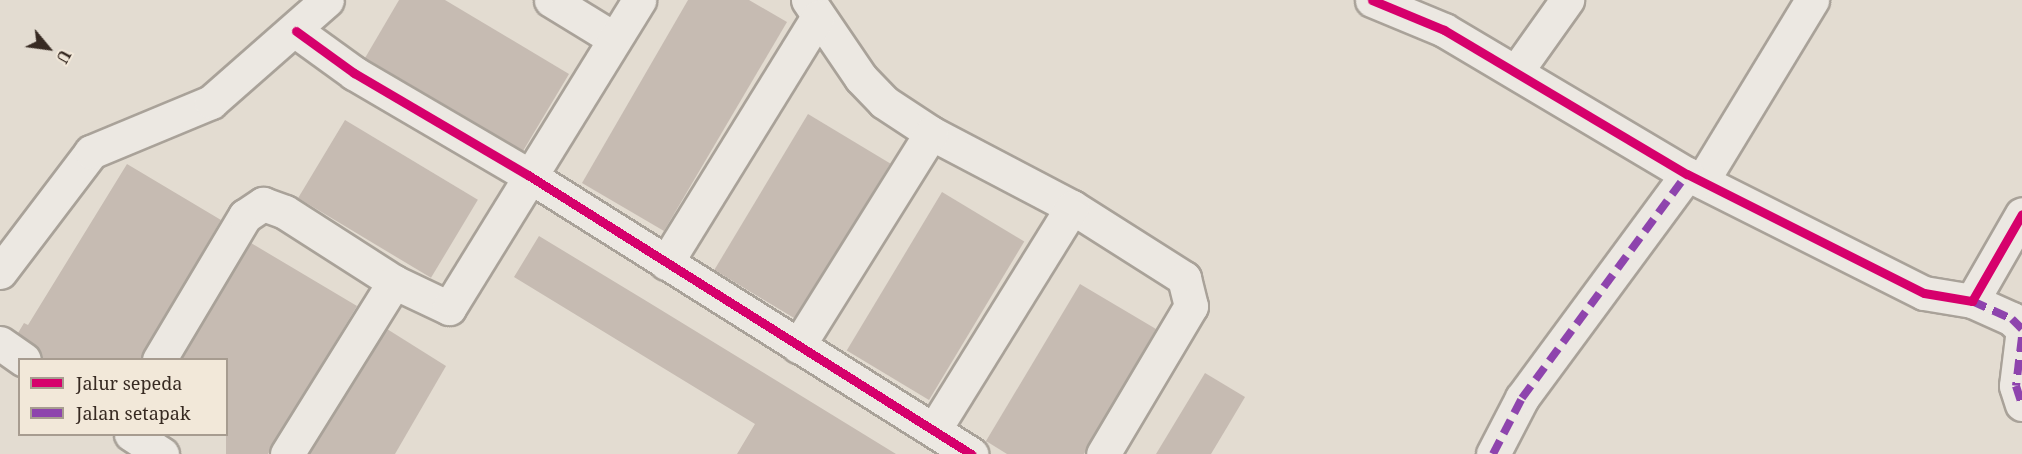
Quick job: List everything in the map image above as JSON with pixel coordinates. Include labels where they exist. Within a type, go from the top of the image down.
[{"type":"street","points":[[0,272],[91,152],[211,102],[296,31],[327,0]]},
{"type":"street","points":[[551,0],[613,38]]},
{"type":"street","points":[[160,358],[245,216],[263,204],[285,212],[394,282],[449,308],[528,174],[639,0]]},
{"type":"street","points":[[1372,0],[1444,30],[1518,69],[1695,178],[1924,293],[1972,301],[2012,319],[2022,329]]},
{"type":"street","points":[[1518,69],[1567,0]]},
{"type":"street","points":[[1493,454],[1522,398],[1695,178],[1812,0]]},
{"type":"street","points":[[666,263],[813,8],[868,86],[931,133],[1072,207],[1185,278],[1191,290],[1191,306],[1103,454]]},
{"type":"street","points":[[296,31],[354,73],[528,174],[971,454]]},
{"type":"street","points":[[798,346],[931,133]]},
{"type":"street","points":[[934,430],[1072,207]]},
{"type":"street","points":[[1972,301],[2022,214]]},
{"type":"street","points":[[287,454],[394,282]]},
{"type":"street","points":[[2022,337],[2016,386],[2022,404]]},
{"type":"street","points":[[0,343],[21,358]]},
{"type":"street","points":[[133,436],[162,454]]},
{"type":"building","points":[[399,0],[445,0],[569,74],[523,151],[365,58]]},
{"type":"building","points":[[688,0],[749,0],[787,22],[664,231],[582,183]]},
{"type":"building","points":[[808,114],[890,163],[797,319],[714,270]]},
{"type":"building","points":[[345,120],[478,200],[431,278],[298,198]]},
{"type":"building","points":[[127,164],[221,220],[141,358],[41,358],[35,345],[18,333],[24,323],[28,325]]},
{"type":"building","points":[[942,192],[1024,241],[929,400],[847,351]]},
{"type":"building","points":[[539,236],[896,454],[737,454],[755,424],[514,277]]},
{"type":"building","points":[[251,243],[357,306],[268,454],[226,454],[228,358],[182,358]]},
{"type":"building","points":[[1080,284],[1156,329],[1084,454],[1007,454],[986,441]]},
{"type":"building","points":[[387,329],[446,366],[395,454],[309,454]]},
{"type":"building","points":[[1205,373],[1245,397],[1211,454],[1156,454]]},
{"type":"marked path","points":[[1493,454],[1522,398],[1687,174]]},
{"type":"marked path","points":[[1972,301],[2012,319],[2022,329]]},
{"type":"marked path","points":[[2022,337],[2016,386],[2022,404]]},
{"type":"cycle path","points":[[1372,0],[1444,30],[1687,174],[1924,293],[1972,301],[2022,214]]},
{"type":"cycle path","points":[[296,31],[354,73],[528,175],[971,454]]}]
